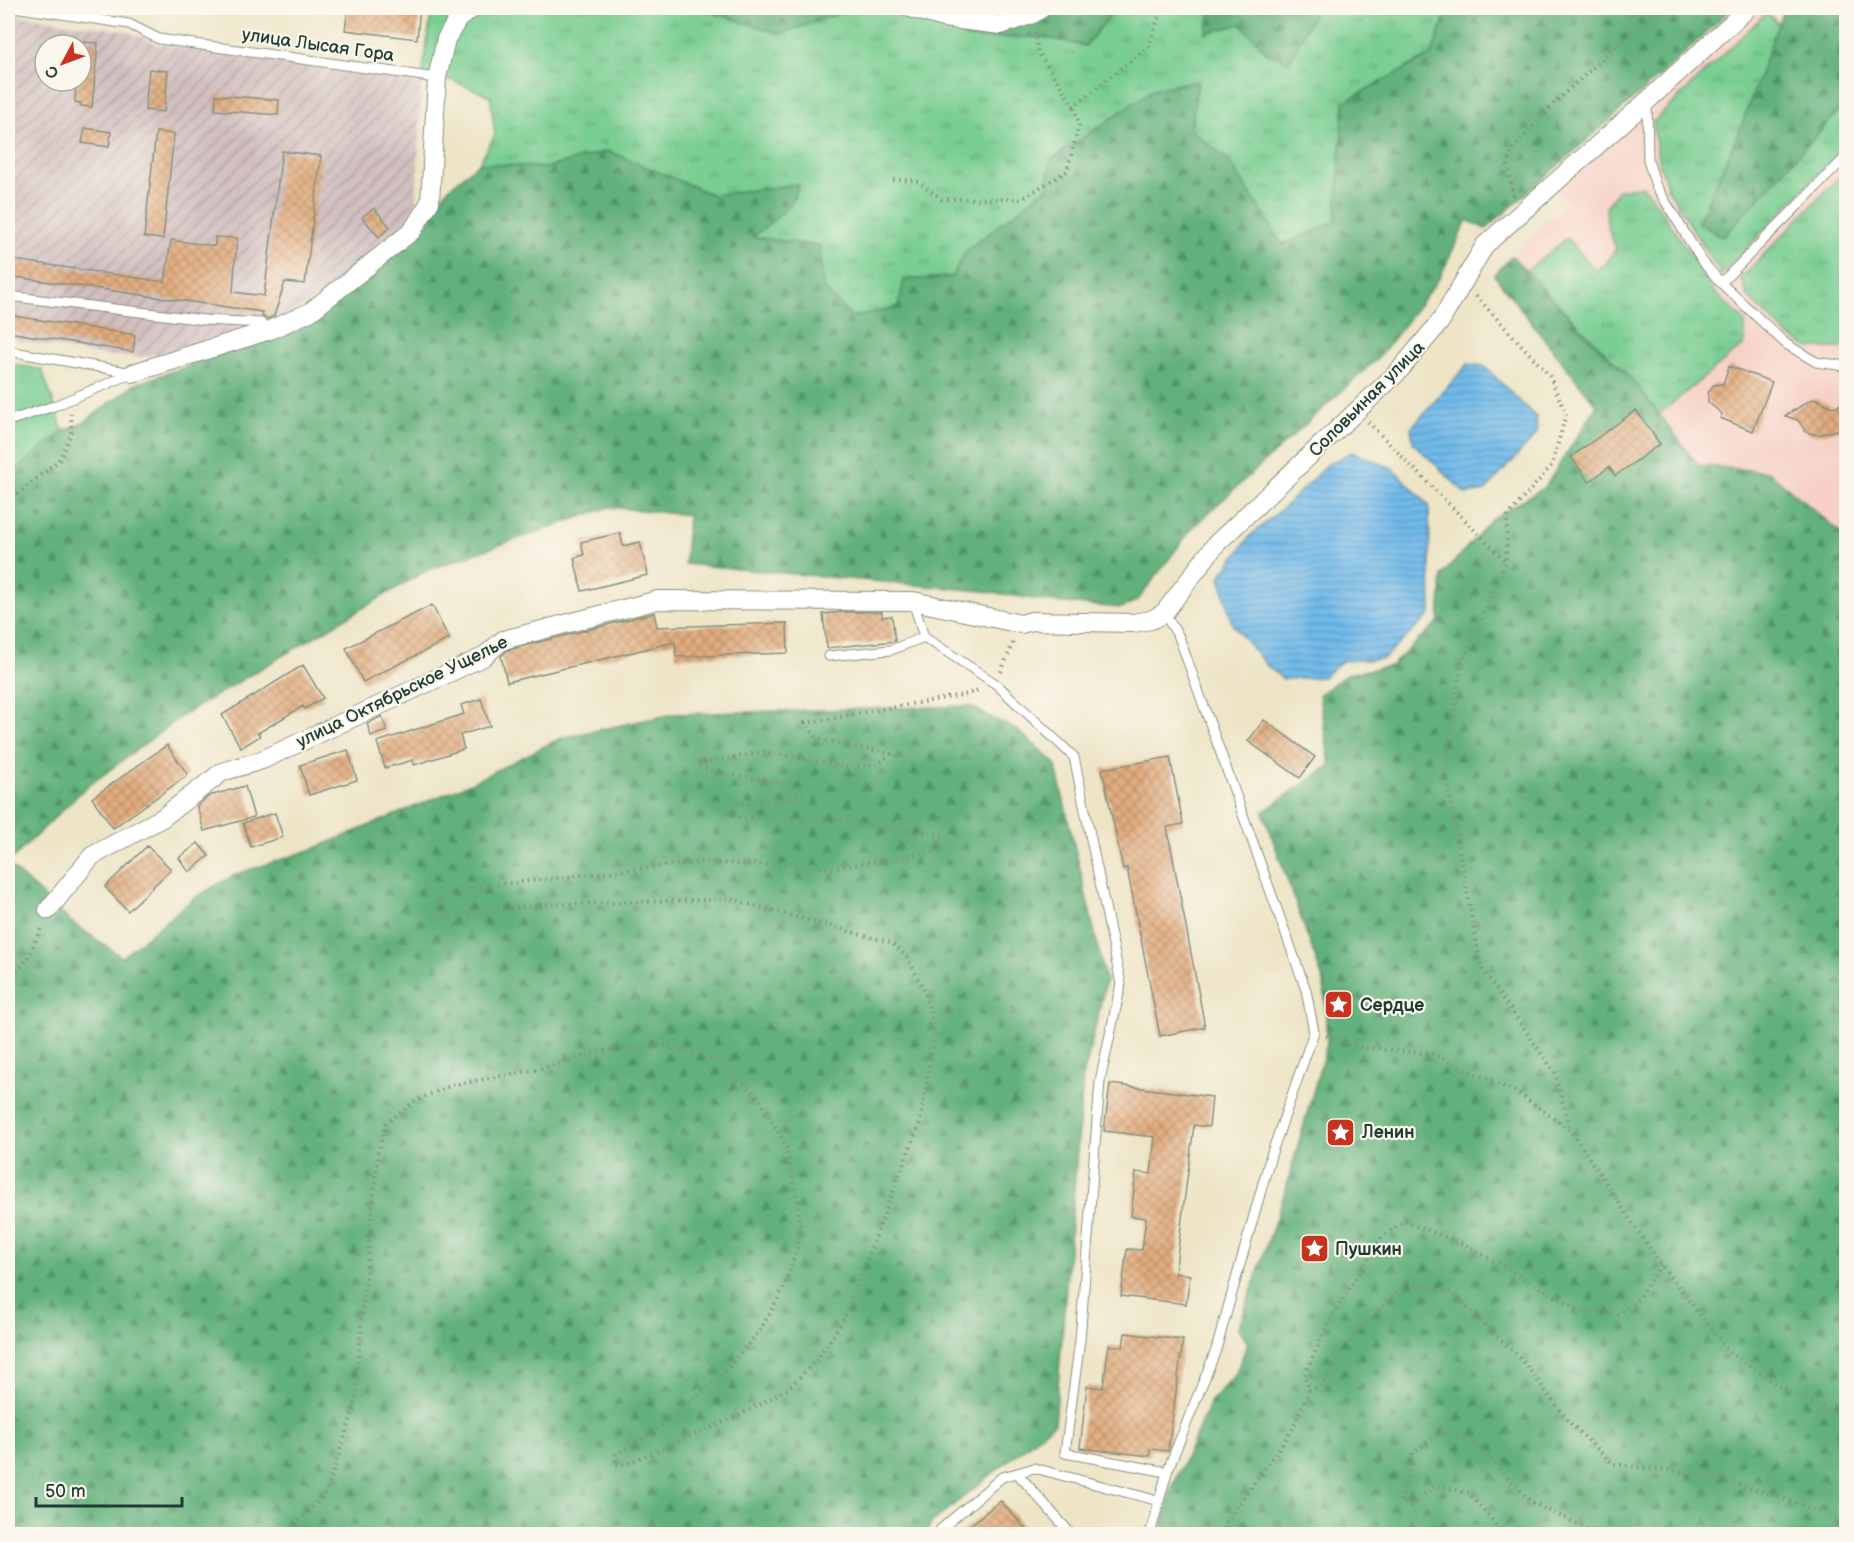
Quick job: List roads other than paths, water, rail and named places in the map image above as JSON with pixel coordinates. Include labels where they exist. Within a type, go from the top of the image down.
[{"type":"street","points":[[133,373],[270,330],[310,312],[412,231],[430,201],[437,78],[446,39],[458,19],[473,8]]},
{"type":"street","points":[[910,8],[943,18],[1001,25],[1038,11]]},
{"type":"street","name":"Соловьиная улица","points":[[1164,613],[1216,544],[1398,372],[1440,322],[1485,244],[1748,8]]},
{"type":"street","name":"улица Октябрьское Ущелье","points":[[48,910],[92,856],[162,818],[222,772],[262,760],[483,657],[502,640],[658,600],[913,601],[1021,624],[1032,621],[1133,623],[1151,620],[1164,613]]},
{"type":"lane","name":"улица Лысая Гора","points":[[20,8],[129,24],[159,39],[437,78]]},
{"type":"lane","points":[[1647,100],[1648,160],[1656,186],[1702,261],[1720,283],[1786,344],[1816,362],[1846,366]]},
{"type":"lane","points":[[1720,283],[1846,157]]},
{"type":"lane","points":[[8,296],[206,320],[261,323],[270,330]]},
{"type":"lane","points":[[8,351],[133,373]]},
{"type":"lane","points":[[8,421],[72,399],[133,373]]},
{"type":"lane","points":[[8,413],[18,417]]},
{"type":"lane","points":[[913,601],[924,637],[996,684],[1074,757],[1121,984],[1100,1081],[1080,1340],[1065,1453],[1167,1472]]},
{"type":"lane","points":[[1150,1534],[1167,1472],[1216,1350],[1271,1155],[1314,1032],[1306,990],[1179,637],[1164,613]]},
{"type":"lane","points":[[829,656],[891,650],[924,637]]},
{"type":"lane","points":[[940,1534],[940,1530],[1002,1476],[1034,1468],[1159,1500]]},
{"type":"lane","points":[[1017,1473],[1071,1534]]},
{"type":"water","points":[[1468,364],[1484,366],[1536,417],[1537,434],[1485,491],[1466,494],[1413,443],[1411,428]]},
{"type":"water","points":[[1352,452],[1392,468],[1429,505],[1431,614],[1383,659],[1342,661],[1323,677],[1283,679],[1267,666],[1232,624],[1220,577],[1250,536],[1329,463]]},
{"type":"place","name":"Сердце","points":[[1339,1005]]},
{"type":"place","name":"Ленин","points":[[1341,1132]]},
{"type":"place","name":"Пушкин","points":[[1314,1249]]}]
